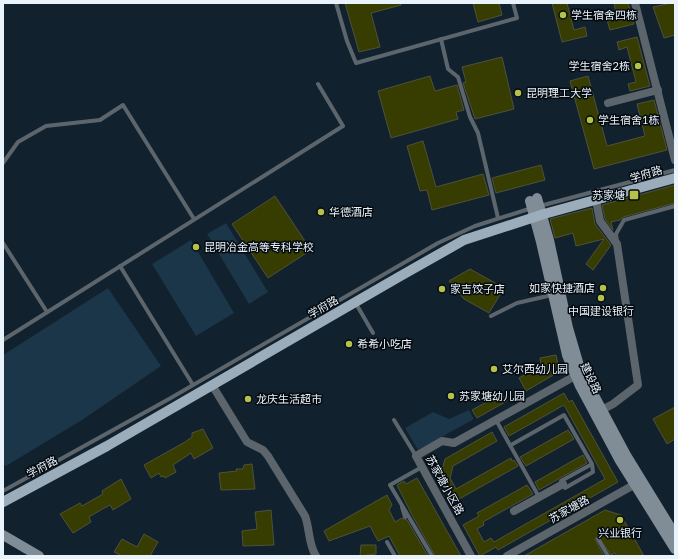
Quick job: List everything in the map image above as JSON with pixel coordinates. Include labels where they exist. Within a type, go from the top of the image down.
[{"type":"main road","name":"学府路","points":[[3,502],[107,446],[464,240],[535,207],[596,200],[675,178]]},
{"type":"street","points":[[635,3],[672,136],[675,160]]},
{"type":"street","points":[[608,103],[658,90]]},
{"type":"street","points":[[596,200],[600,221],[617,244],[638,385],[613,404],[598,412]]},
{"type":"street","name":"建设路","points":[[535,207],[552,295],[567,355],[575,376],[598,412],[675,549]]},
{"type":"street","name":"建设路","points":[[535,207],[574,352],[598,412]]},
{"type":"street","name":"苏家塘小区路","points":[[471,556],[416,456],[442,441],[454,443],[575,376]]},
{"type":"street","points":[[212,385],[247,442],[263,450],[268,456],[305,516],[308,524],[311,547],[316,556]]},
{"type":"street","name":"建设路","points":[[638,482],[675,535]]},
{"type":"street","name":"苏家塘路","points":[[507,556],[638,482]]},
{"type":"street","points":[[514,510],[563,484]]},
{"type":"street","points":[[3,535],[39,556]]},
{"type":"lane","points":[[336,3],[347,41],[356,63],[517,18],[513,3]]},
{"type":"lane","points":[[441,39],[448,69],[458,77],[470,117],[478,133],[491,194],[498,218]]},
{"type":"lane","points":[[3,340],[342,126],[318,84]]},
{"type":"lane","points":[[3,163],[18,142],[46,126],[100,120],[123,105],[194,219]]},
{"type":"lane","name":"学府路","points":[[3,491],[193,385],[438,243],[475,226],[498,218],[675,170]]},
{"type":"lane","points":[[617,244],[616,234],[624,220],[675,206]]},
{"type":"lane","points":[[3,243],[47,312]]},
{"type":"lane","points":[[120,266],[193,385]]},
{"type":"lane","points":[[490,316],[517,303],[552,295]]},
{"type":"lane","points":[[355,302],[373,333]]},
{"type":"lane","points":[[510,445],[564,415],[592,464],[593,472],[565,488],[561,481],[592,464]]},
{"type":"lane","points":[[394,420],[416,456]]},
{"type":"lane","points":[[496,420],[539,497]]},
{"type":"lane","points":[[405,517],[402,507],[390,485],[422,467]]},
{"type":"lane","points":[[402,507],[408,514],[432,556]]},
{"type":"lane","points":[[598,539],[608,556]]},
{"type":"lane","points":[[387,542],[395,556]]},
{"type":"shaded area","points":[[226,223],[268,292],[249,304],[207,234]]},
{"type":"shaded area","points":[[191,240],[234,313],[196,336],[152,264]]},
{"type":"shaded area","points":[[108,288],[161,366],[82,420],[6,466],[3,465],[3,355]]},
{"type":"shaded area","points":[[469,410],[474,419],[418,450],[405,428],[433,412],[449,419]]},
{"type":"building","points":[[345,3],[401,3],[401,5],[371,13],[380,47],[359,52]]},
{"type":"building","points":[[473,3],[499,3],[502,15],[478,22]]},
{"type":"building","name":"学生宿舍四栋","points":[[552,3],[567,3],[574,30],[585,27],[587,36],[562,42]]},
{"type":"building","points":[[614,3],[628,3],[634,24],[610,30],[607,20],[617,17]]},
{"type":"building","points":[[675,3],[675,35],[664,38],[653,7]]},
{"type":"building","name":"学生宿舍2栋","points":[[637,37],[650,86],[630,91],[628,84],[636,82],[627,47],[619,50],[617,42]]},
{"type":"building","points":[[502,57],[514,109],[475,119],[463,83],[466,82],[462,67]]},
{"type":"building","points":[[430,76],[435,91],[457,85],[464,110],[456,112],[458,119],[391,138],[378,91]]},
{"type":"building","name":"学生宿舍1栋","points":[[588,76],[607,146],[645,136],[637,104],[654,100],[667,150],[594,169],[570,81]]},
{"type":"building","points":[[423,141],[436,187],[483,174],[489,195],[432,210],[427,190],[420,191],[407,146]]},
{"type":"building","points":[[541,165],[545,180],[496,193],[492,178]]},
{"type":"building","points":[[675,185],[675,203],[623,217],[620,220],[611,222],[613,230],[605,219],[602,205]]},
{"type":"building","points":[[275,196],[311,250],[268,278],[232,224]]},
{"type":"building","points":[[592,208],[595,224],[611,245],[593,270],[586,264],[604,239],[576,246],[573,233],[555,238],[550,219]]},
{"type":"building","points":[[470,269],[504,288],[489,313],[464,299],[449,281]]},
{"type":"building","points":[[556,355],[558,365],[555,374],[526,391],[519,378],[541,366],[540,358]]},
{"type":"building","points":[[564,393],[569,402],[572,400],[618,482],[498,550],[496,547],[480,556],[463,525],[479,516],[477,513],[527,485],[533,494],[483,522],[484,525],[477,529],[484,542],[491,538],[494,542],[605,479],[564,405],[509,436],[504,427]]},
{"type":"building","points":[[504,396],[507,401],[477,418],[472,410],[492,399],[494,402]]},
{"type":"building","points":[[675,407],[675,439],[667,444],[653,419]]},
{"type":"building","points":[[203,429],[213,448],[194,459],[191,453],[173,465],[176,472],[165,478],[164,476],[161,477],[159,473],[151,478],[144,465],[185,442],[192,437],[192,433]]},
{"type":"building","points":[[568,430],[574,439],[526,466],[520,457]]},
{"type":"building","points":[[492,432],[497,441],[453,466],[450,478],[456,489],[511,458],[512,461],[514,460],[518,466],[452,503],[439,480],[445,459]]},
{"type":"building","points":[[583,455],[587,463],[539,490],[535,482]]},
{"type":"building","points":[[252,464],[255,489],[221,490],[219,473],[237,471],[236,469],[243,469],[244,465]]},
{"type":"building","points":[[417,478],[461,556],[435,556],[397,485],[404,481],[406,484]]},
{"type":"building","points":[[121,479],[131,499],[113,510],[110,505],[99,511],[89,517],[91,522],[73,533],[60,514],[80,503],[82,506],[103,494],[102,491]]},
{"type":"building","points":[[387,495],[392,505],[389,510],[395,522],[402,518],[407,520],[428,556],[400,556],[389,536],[378,541],[370,526],[329,541],[324,531]]},
{"type":"building","points":[[271,510],[274,545],[243,546],[242,531],[257,529],[255,512]]},
{"type":"building","points":[[605,510],[621,515],[644,556],[617,556],[615,553],[611,555],[598,536],[595,539],[604,556],[524,556]]},
{"type":"building","points":[[144,534],[158,542],[150,556],[122,556],[114,552],[122,539],[137,547]]},
{"type":"building","points":[[361,545],[376,545],[376,554],[360,556]]},
{"type":"place","name":"学生宿舍四栋","points":[[563,15]]},
{"type":"place","name":"学生宿舍2栋","points":[[638,66]]},
{"type":"place","name":"昆明理工大学","points":[[518,93]]},
{"type":"place","name":"学生宿舍1栋","points":[[590,120]]},
{"type":"place","name":"苏家塘","points":[[634,195]]},
{"type":"place","name":"华德酒店","points":[[321,212]]},
{"type":"place","name":"昆明冶金高等专科学校","points":[[196,247]]},
{"type":"place","name":"如家快捷酒店","points":[[603,288]]},
{"type":"place","name":"家吉饺子店","points":[[442,289]]},
{"type":"place","name":"中国建设银行","points":[[601,298]]},
{"type":"place","name":"希希小吃店","points":[[349,344]]},
{"type":"place","name":"艾尔西幼儿园","points":[[494,369]]},
{"type":"place","name":"苏家塘幼儿园","points":[[451,396]]},
{"type":"place","name":"龙庆生活超市","points":[[248,399]]},
{"type":"place","name":"兴业银行","points":[[620,520]]}]
